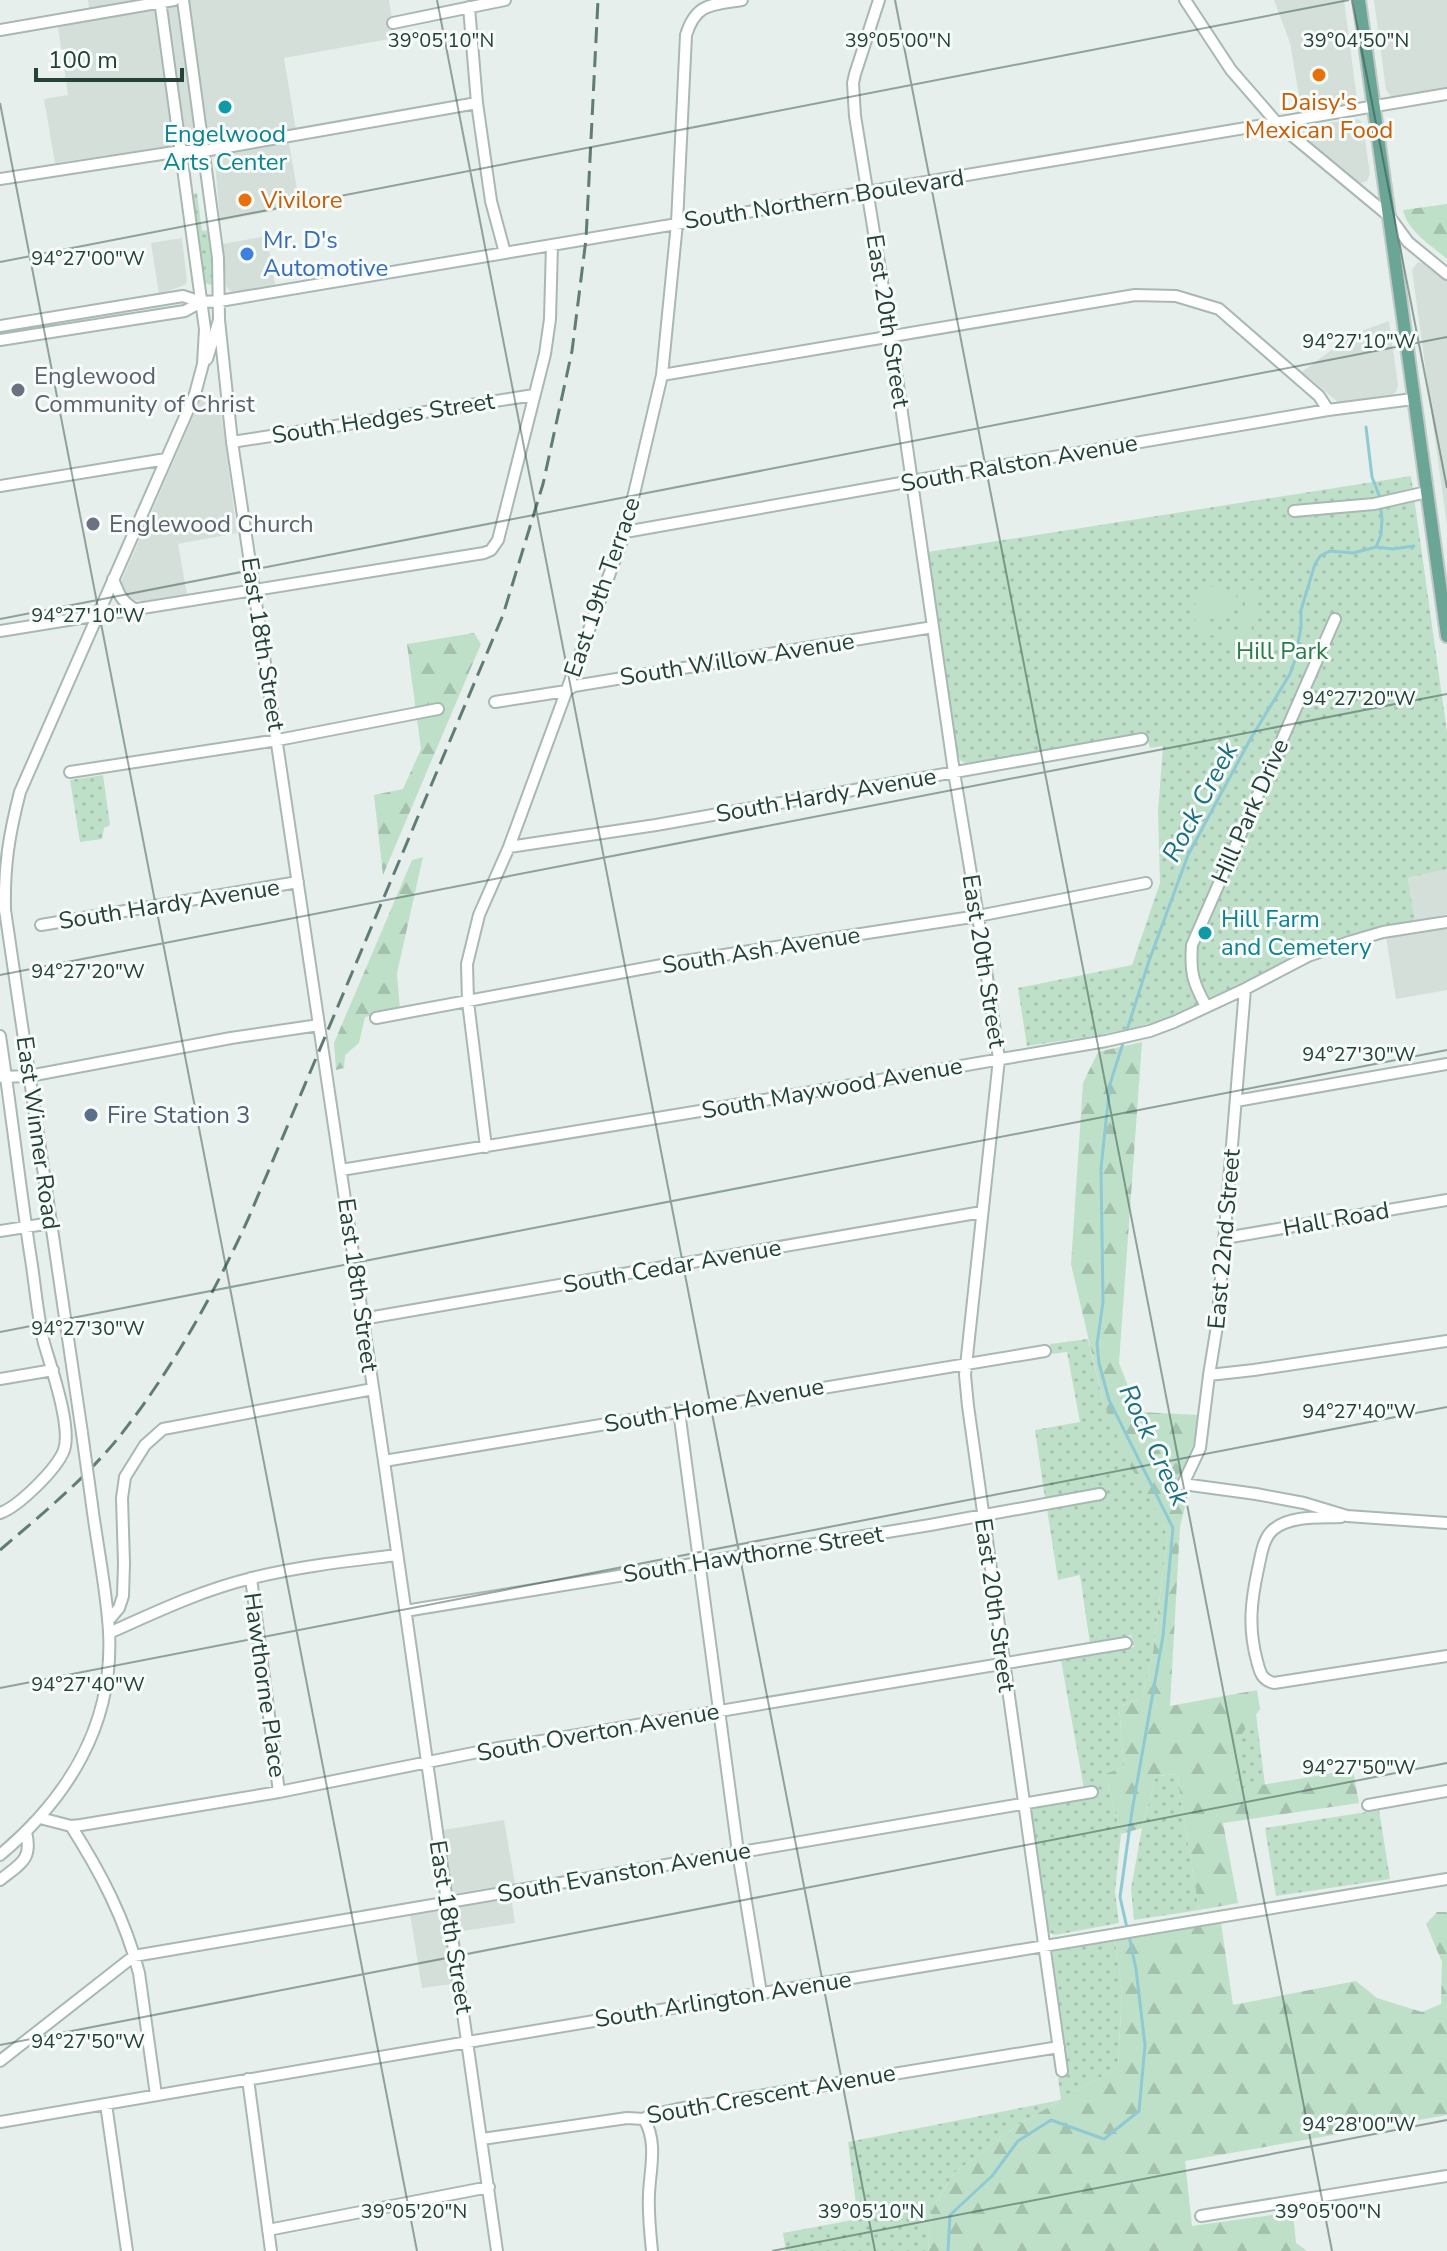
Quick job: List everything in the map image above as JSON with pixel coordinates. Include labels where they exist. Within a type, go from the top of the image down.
[{"type":"main road","points":[[1359,0],[1447,636]]},
{"type":"street","points":[[0,30],[174,0]]},
{"type":"street","name":"East Winner Road","points":[[183,0],[218,258],[219,320],[208,358],[203,364]]},
{"type":"street","points":[[393,23],[505,0]]},
{"type":"street","name":"East 19th Terrace","points":[[486,1147],[468,1002],[467,964],[471,943],[625,532],[662,375],[677,223],[684,44],[695,14],[711,6],[742,0]]},
{"type":"street","name":"East 20th Street","points":[[879,0],[853,83],[855,116],[999,1059],[965,1375],[1062,2071]]},
{"type":"street","points":[[1185,0],[1231,70],[1277,123],[1389,216],[1408,242],[1447,274]]},
{"type":"street","name":"East Winner Road","points":[[0,1855],[40,1818],[69,1781],[94,1733],[107,1685],[108,1627],[5,910],[4,880],[7,845],[20,792],[195,394],[203,364],[205,329],[160,1]]},
{"type":"street","points":[[469,7],[477,103],[491,201],[505,253]]},
{"type":"street","name":"South Northern Boulevard","points":[[0,326],[183,296],[201,302],[220,301],[1447,94]]},
{"type":"street","points":[[0,179],[181,151],[204,151],[477,103]]},
{"type":"street","points":[[0,631],[488,551],[498,540],[545,354],[550,319],[552,245]]},
{"type":"street","points":[[662,375],[1135,295],[1180,297],[1219,309],[1319,396],[1328,410]]},
{"type":"street","name":"South Northern Boulevard","points":[[0,340],[185,311],[201,302]]},
{"type":"street","points":[[100,310],[102,324]]},
{"type":"street","name":"East 18th Street","points":[[219,320],[232,442],[384,1461],[497,2251]]},
{"type":"street","name":"South Hedges Street","points":[[232,442],[534,395]]},
{"type":"street","name":"South Ralston Avenue","points":[[625,532],[1328,410],[1413,399]]},
{"type":"street","points":[[0,486],[166,459]]},
{"type":"street","points":[[1294,511],[1379,503],[1427,492]]},
{"type":"street","points":[[113,579],[120,597],[133,608]]},
{"type":"street","name":"Hill Park Drive","points":[[1206,1006],[1194,984],[1192,945],[1335,619]]},
{"type":"street","name":"South Willow Avenue","points":[[495,702],[566,691],[574,686],[933,627]]},
{"type":"street","points":[[70,772],[278,740],[438,709]]},
{"type":"street","name":"South Hardy Avenue","points":[[509,847],[656,825],[1142,739]]},
{"type":"street","name":"South Hardy Avenue","points":[[41,925],[298,882]]},
{"type":"street","name":"South Ash Avenue","points":[[376,1018],[678,962],[978,916],[1146,883]]},
{"type":"street","name":"South Maywood Avenue","points":[[341,1170],[1106,1041],[1174,1022],[1308,956],[1383,932],[1447,922]]},
{"type":"street","name":"East 22nd Street","points":[[1245,989],[1217,1326],[1200,1448],[1183,1484],[1304,1503],[1347,1516]]},
{"type":"street","points":[[3,1077],[29,1076],[231,1038],[319,1025]]},
{"type":"street","points":[[0,1036],[3,1077],[44,1340],[63,1412],[64,1450],[27,1496],[0,1513]]},
{"type":"street","points":[[1236,1101],[1447,1064]]},
{"type":"street","name":"Hall Road","points":[[1225,1238],[1447,1200]]},
{"type":"street","name":"South Cedar Avenue","points":[[362,1319],[982,1212]]},
{"type":"street","points":[[0,1231],[51,1223]]},
{"type":"street","points":[[1209,1375],[1447,1341]]},
{"type":"street","name":"South Home Avenue","points":[[384,1461],[1045,1351]]},
{"type":"street","points":[[0,1379],[53,1370]]},
{"type":"street","points":[[108,1627],[123,1596],[122,1509],[125,1477],[145,1445],[163,1429],[373,1389]]},
{"type":"street","points":[[679,1411],[738,1852],[761,1993]]},
{"type":"street","name":"South Hawthorne Street","points":[[405,1611],[1100,1494]]},
{"type":"street","points":[[1447,1523],[1347,1516],[1281,1524],[1270,1531],[1260,1561],[1251,1598],[1250,1619],[1261,1676],[1274,1683],[1447,1656]]},
{"type":"street","points":[[108,1627],[251,1578],[397,1555]]},
{"type":"street","name":"Hawthorne Place","points":[[251,1578],[279,1792]]},
{"type":"street","name":"South Overton Avenue","points":[[71,1826],[279,1792],[493,1749],[1126,1643]]},
{"type":"street","points":[[1368,1805],[1447,1791]]},
{"type":"street","name":"South Evanston Avenue","points":[[0,2061],[134,1956],[1092,1792]]},
{"type":"street","points":[[40,1818],[71,1826],[108,1888],[123,1921],[139,1973],[156,2095]]},
{"type":"street","points":[[0,1880],[28,1854],[26,1832]]},
{"type":"street","name":"South Arlington Avenue","points":[[0,2122],[1447,1879]]},
{"type":"street","name":"South Crescent Avenue","points":[[482,2139],[627,2118],[644,2119],[678,2109],[1059,2047]]},
{"type":"street","points":[[248,2079],[271,2251]]},
{"type":"street","points":[[106,2104],[127,2251]]},
{"type":"street","points":[[644,2119],[652,2141],[649,2194],[652,2251]]},
{"type":"street","points":[[1201,2216],[1447,2176]]},
{"type":"street","points":[[268,2230],[489,2187]]},
{"type":"shaded area","points":[[88,0],[389,0],[395,38],[284,58],[296,130],[287,132],[300,206],[220,221],[212,143],[55,163],[44,99],[68,95],[56,14],[89,8]]},
{"type":"shaded area","points":[[1274,0],[1344,0],[1357,100],[1353,105],[1302,113],[1290,43]]},
{"type":"shaded area","points":[[1374,0],[1447,0],[1447,89],[1396,99],[1390,95],[1386,90]]},
{"type":"shaded area","points":[[1356,119],[1363,126],[1370,174],[1367,181],[1361,183],[1354,182],[1300,135],[1299,130],[1304,126]]},
{"type":"shaded area","points":[[267,236],[275,285],[230,291],[226,286],[222,244]]},
{"type":"shaded area","points":[[182,238],[187,281],[185,285],[159,294],[151,243]]},
{"type":"shaded area","points":[[1418,262],[1427,264],[1447,280],[1447,526],[1412,270]]},
{"type":"shaded area","points":[[1389,321],[1398,385],[1396,392],[1390,396],[1339,403],[1302,372],[1353,334]]},
{"type":"shaded area","points":[[202,396],[219,398],[237,533],[178,544],[187,594],[133,600],[122,588],[122,580]]},
{"type":"shaded area","points":[[1447,869],[1447,914],[1415,922],[1408,878]]},
{"type":"shaded area","points":[[1447,926],[1447,990],[1396,999],[1386,937]]},
{"type":"shaded area","points":[[504,1820],[515,1884],[452,1892],[443,1830]]},
{"type":"shaded area","points":[[511,1896],[515,1923],[456,1932],[453,1911],[458,1905]]},
{"type":"shaded area","points":[[437,1910],[442,1916],[453,1984],[422,1988],[410,1914]]},
{"type":"green space","points":[[197,193],[202,231],[210,230],[214,280],[211,285],[205,283],[191,194]]},
{"type":"green space","points":[[1447,204],[1447,259],[1415,231],[1403,210]]},
{"type":"green space","name":"Hill Park","points":[[1411,476],[1447,732],[1447,869],[1408,878],[1415,922],[1322,946],[1163,1020],[1106,1034],[1027,1046],[1018,988],[1132,965],[1160,883],[1158,812],[1163,746],[1150,748],[1146,735],[966,763],[961,761],[928,552]]},
{"type":"green space","points":[[1239,579],[1256,581],[1259,586],[1250,637],[1235,639],[1205,633],[1196,624],[1194,610],[1202,585],[1231,590]],"holes":[[[1247,585],[1240,631],[1233,633],[1207,627],[1205,623],[1209,619],[1227,618],[1239,586]]]},
{"type":"green space","points":[[474,633],[481,644],[383,875],[374,795],[403,789],[421,749],[407,644]]},
{"type":"green space","points":[[103,775],[110,825],[104,828],[102,839],[80,842],[70,780]]},
{"type":"green space","points":[[423,857],[397,973],[400,1010],[365,1017],[359,1043],[345,1055],[344,1068],[336,1070],[334,1043],[412,860]]},
{"type":"green space","points":[[1142,1042],[1119,1363],[1138,1412],[1199,1415],[1193,1446],[1176,1485],[1188,1494],[1180,1527],[1170,1706],[1257,1690],[1260,1709],[1239,1738],[1236,1789],[1353,1770],[1359,1803],[1223,1823],[1238,1903],[1199,1910],[1177,1774],[1156,1776],[1142,1828],[1121,1834],[1105,1774],[1124,1767],[1119,1707],[1142,1698],[1153,1652],[1167,1537],[1164,1524],[1127,1460],[1103,1401],[1071,1264],[1083,1083],[1098,1052]]},
{"type":"green space","points":[[1088,1339],[1103,1401],[1164,1524],[1167,1537],[1153,1652],[1142,1698],[1119,1707],[1124,1767],[1105,1774],[1121,1834],[1115,1892],[1119,1923],[1055,1935],[1050,1933],[1047,1925],[1030,1813],[1034,1807],[1098,1794],[1096,1786],[1084,1789],[1061,1660],[1134,1647],[1131,1635],[1090,1644],[1080,1575],[1058,1580],[1047,1509],[1105,1499],[1102,1488],[1045,1498],[1035,1430],[1080,1422],[1067,1352],[1052,1354],[1050,1344]]},
{"type":"green space","points":[[1256,1714],[1265,1785],[1236,1789],[1239,1738]]},
{"type":"green space","points":[[1177,1774],[1199,1910],[1134,1920],[1131,1889],[1142,1828],[1156,1776]]},
{"type":"green space","points":[[1379,1810],[1390,1879],[1276,1896],[1265,1828]]},
{"type":"green space","points":[[1437,1912],[1447,1912],[1447,2115],[1185,2161],[1192,2226],[1293,2212],[1296,2243],[1307,2251],[928,2251],[931,2212],[953,2174],[1016,2126],[1118,2067],[1122,1991],[1115,1940],[1221,1923],[1233,2005],[1356,1981],[1377,1998],[1422,2012],[1441,2004],[1442,1962],[1426,1924]]},
{"type":"green space","points":[[1115,1940],[1122,1991],[1118,2067],[1061,2100],[1058,2078],[1067,2076],[1050,1957],[1054,1949]]},
{"type":"green space","points":[[1061,2100],[1016,2126],[953,2174],[931,2212],[928,2251],[786,2251],[783,2233],[858,2219],[848,2142]]},
{"type":"waterway","points":[[1366,427],[1372,477],[1379,495],[1382,519],[1376,547]]},
{"type":"waterway","name":"Rock Creek","points":[[1126,1033],[1188,855],[1251,738],[1290,674],[1301,627],[1301,610],[1315,564],[1320,556],[1330,551],[1353,553],[1376,547],[1393,549],[1414,546]]},
{"type":"waterway","name":"Rock Creek","points":[[1124,1040],[1110,1084],[1101,1168],[1103,1302],[1097,1344],[1109,1400],[1173,1528],[1163,1636],[1120,1897],[1127,1928]]},
{"type":"waterway","name":"Rock Creek","points":[[948,2251],[950,2215],[992,2176],[1018,2141],[1051,2120],[1104,2139],[1139,2111],[1145,2045],[1129,1936]]},
{"type":"railway","points":[[0,1550],[77,1482],[119,1437],[157,1385],[206,1303],[249,1217],[503,615],[543,484],[572,351],[586,239],[598,0]]},
{"type":"place","name":"Daisy's Mexican Food","points":[[1319,75]]},
{"type":"place","name":"Engelwood Arts Center","points":[[225,107]]},
{"type":"place","name":"Vivilore","points":[[245,200]]},
{"type":"place","name":"Mr. D's Automotive","points":[[247,254]]},
{"type":"place","name":"Englewood Community of Christ","points":[[18,390]]},
{"type":"place","name":"Englewood Church","points":[[93,524]]},
{"type":"place","name":"Hill Farm and Cemetery","points":[[1205,933]]},
{"type":"place","name":"Fire Station 3","points":[[91,1115]]}]
